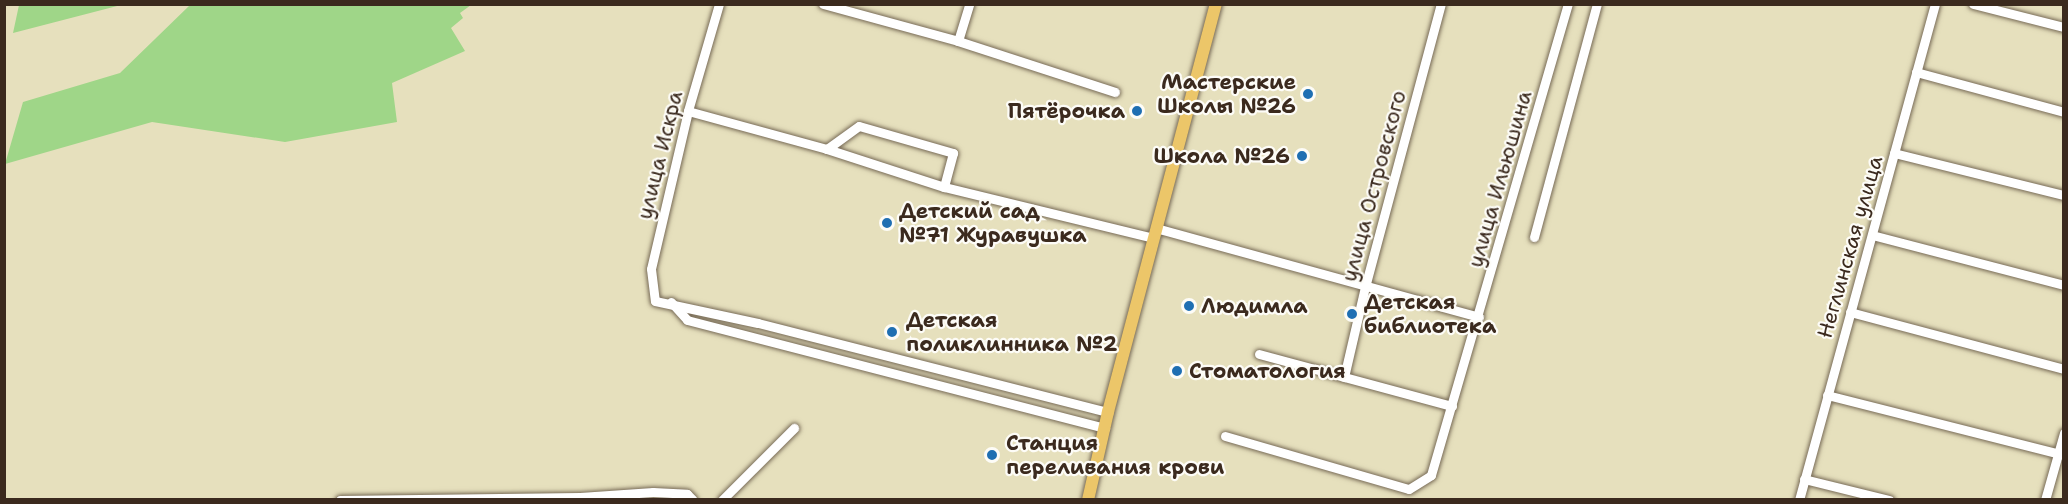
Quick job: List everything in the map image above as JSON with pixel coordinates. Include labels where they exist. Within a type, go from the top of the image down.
[{"type":"main road","points":[[1088,500],[1108,412],[1216,4]]},
{"type":"street","name":"улица Искра","points":[[671,302],[655,301],[651,270],[688,111],[719,4]]},
{"type":"street","points":[[823,4],[958,41],[1115,92]]},
{"type":"street","points":[[958,41],[969,4]]},
{"type":"street","name":"улица Островского","points":[[1344,377],[1365,287],[1441,4]]},
{"type":"street","name":"улица Ильюшина","points":[[1225,436],[1408,489],[1431,476],[1568,4]]},
{"type":"street","points":[[1534,237],[1597,4]]},
{"type":"street","name":"Неглинская улица","points":[[1798,500],[1935,4]]},
{"type":"street","points":[[1973,4],[2064,27]]},
{"type":"street","points":[[1916,72],[2064,112]]},
{"type":"street","points":[[688,111],[827,149],[944,187],[1155,233],[1479,317]]},
{"type":"street","points":[[827,149],[859,126],[953,153],[944,187]]},
{"type":"street","points":[[1894,153],[2064,195]]},
{"type":"street","points":[[1872,235],[2064,285]]},
{"type":"street","points":[[671,302],[1108,412]]},
{"type":"street","points":[[671,302],[687,320],[1105,428]]},
{"type":"street","points":[[1850,312],[2064,369]]},
{"type":"street","points":[[1259,354],[1452,406]]},
{"type":"street","points":[[1827,395],[2061,454]]},
{"type":"street","points":[[722,500],[794,428]]},
{"type":"street","points":[[2045,500],[2061,454],[2064,433]]},
{"type":"street","points":[[1804,479],[1889,500]]},
{"type":"street","points":[[340,500],[579,498],[653,492],[687,494],[693,500]]},
{"type":"green space","points":[[19,4],[121,5],[13,33]]},
{"type":"green space","points":[[190,5],[471,5],[460,13],[463,18],[451,28],[465,51],[392,83],[397,122],[285,142],[152,122],[5,164],[23,102],[120,73]]},
{"type":"place","name":"Мастерские Школы №26","points":[[1308,94]]},
{"type":"place","name":"Пятёрочка","points":[[1137,111]]},
{"type":"place","name":"Школа №26","points":[[1302,156]]},
{"type":"place","name":"Детский сад №71 Журавушка","points":[[887,223]]},
{"type":"place","name":"Людимла","points":[[1189,306]]},
{"type":"place","name":"Детская библиотека","points":[[1352,314]]},
{"type":"place","name":"Детская поликлинника №2","points":[[892,332]]},
{"type":"place","name":"Стоматология","points":[[1177,371]]},
{"type":"place","name":"Станция переливания крови","points":[[992,455]]}]
